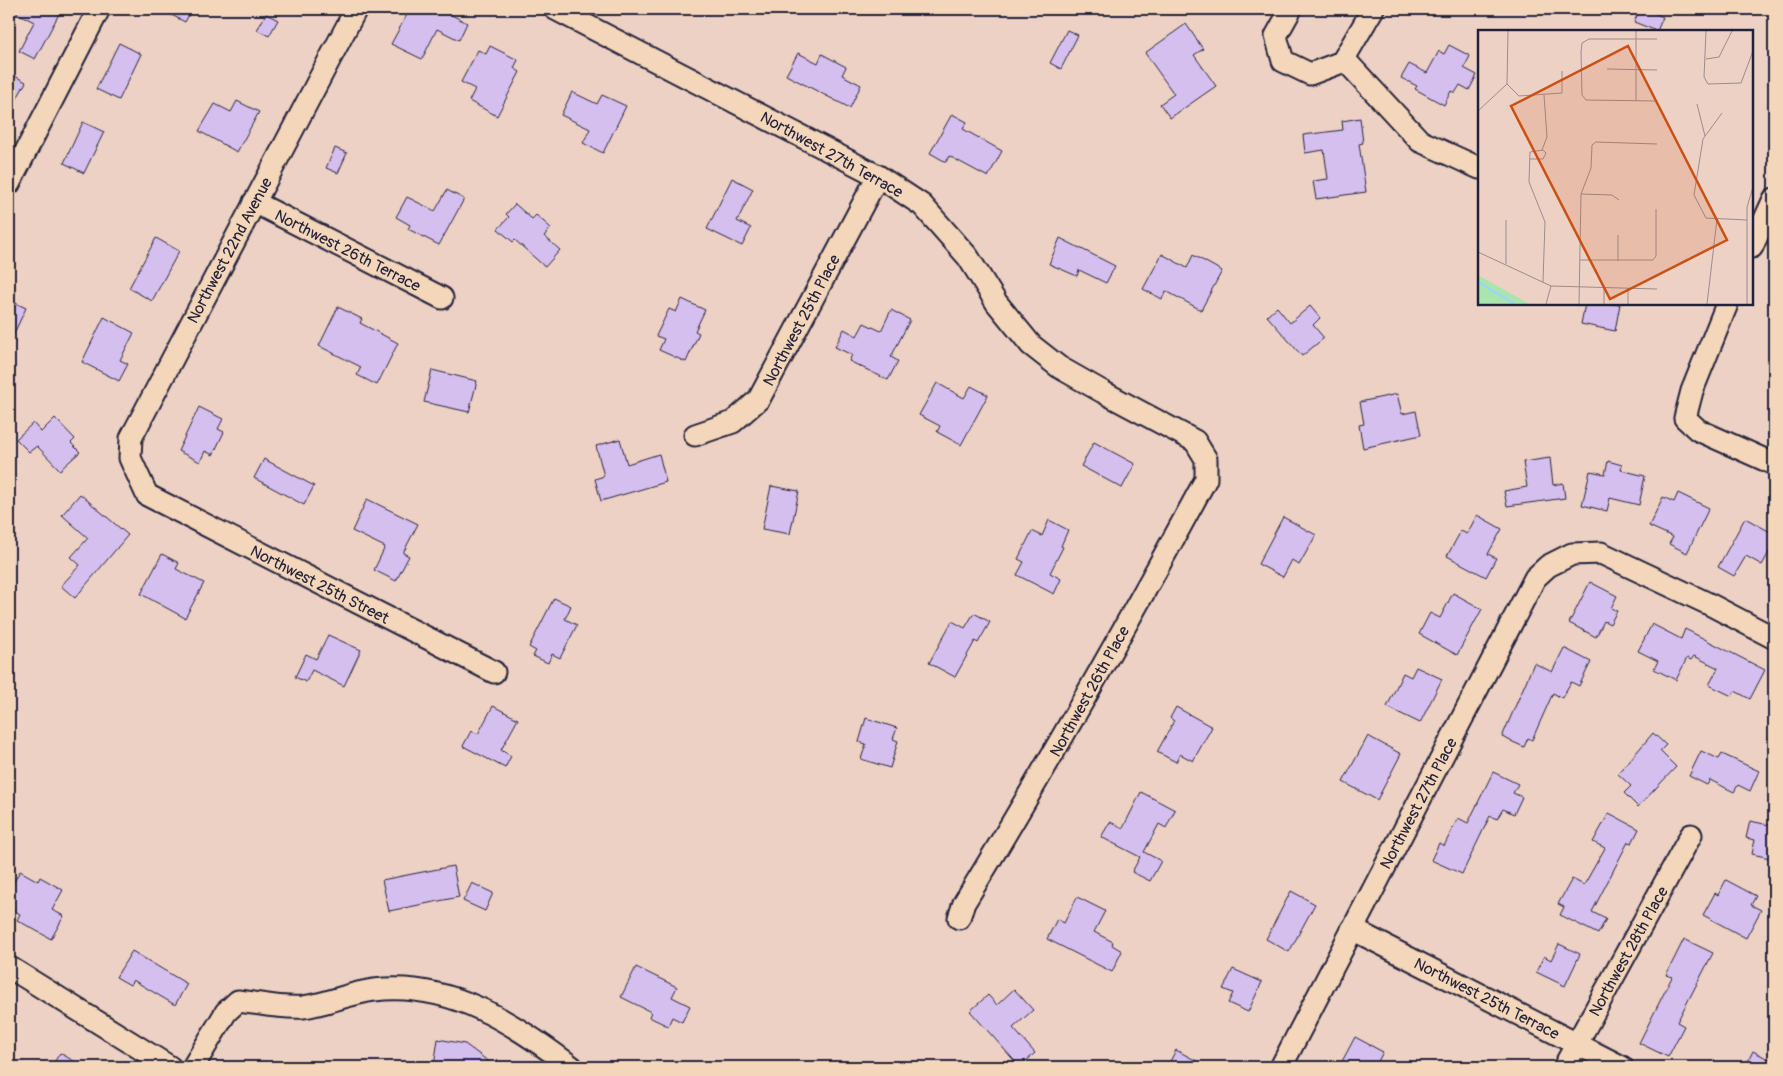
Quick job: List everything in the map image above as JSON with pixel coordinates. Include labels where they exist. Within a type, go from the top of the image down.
[{"type":"street","points":[[10,176],[99,9]]},
{"type":"street","name":"Northwest 22nd Avenue","points":[[147,496],[130,458],[131,438],[356,9]]},
{"type":"street","name":"Northwest 27th Terrace","points":[[555,9],[878,176],[922,205],[968,257],[996,302],[1031,345],[1059,366],[1096,388],[1165,426],[1186,434],[1195,441],[1206,459]]},
{"type":"street","points":[[1291,9],[1276,36],[1283,61],[1310,74],[1342,62],[1373,9]]},
{"type":"street","points":[[1344,59],[1420,141],[1478,168]]},
{"type":"street","name":"Northwest 25th Place","points":[[695,435],[733,422],[759,399],[878,176]]},
{"type":"street","points":[[1753,245],[1774,199]]},
{"type":"street","name":"Northwest 26th Terrace","points":[[254,202],[442,298]]},
{"type":"street","points":[[1727,305],[1692,391],[1685,418],[1698,430],[1774,464]]},
{"type":"street","name":"Northwest 26th Place","points":[[959,918],[964,903],[1040,778],[1136,609],[1206,479],[1206,459]]},
{"type":"street","name":"Northwest 25th Street","points":[[147,496],[494,672]]},
{"type":"street","name":"Northwest 27th Place","points":[[1282,1067],[1535,578],[1548,566],[1572,554],[1602,552],[1703,600],[1774,638]]},
{"type":"street","name":"Northwest 28th Place","points":[[1564,1067],[1691,835]]},
{"type":"street","name":"Northwest 25th Terrace","points":[[1352,929],[1622,1067]]},
{"type":"street","points":[[9,966],[170,1067]]},
{"type":"street","points":[[193,1067],[226,1012],[238,1001],[302,1007],[374,990],[413,989],[449,996],[484,1009],[536,1040],[572,1067]]},
{"type":"building","points":[[9,9],[49,9],[59,14],[35,59],[19,51],[34,22]]},
{"type":"building","points":[[160,9],[192,9],[185,22]]},
{"type":"building","points":[[410,9],[448,9],[446,12],[467,23],[459,40],[437,29],[422,59],[391,44]]},
{"type":"building","points":[[1640,9],[1645,9],[1663,17],[1657,30],[1634,22]]},
{"type":"building","points":[[266,14],[278,20],[269,36],[257,30]]},
{"type":"building","points":[[1186,24],[1203,49],[1194,55],[1216,86],[1170,118],[1160,104],[1174,94],[1145,53]]},
{"type":"building","points":[[1067,30],[1078,35],[1061,69],[1050,63]]},
{"type":"building","points":[[119,43],[141,54],[119,100],[96,89]]},
{"type":"building","points":[[1449,45],[1470,56],[1464,68],[1477,75],[1469,90],[1460,85],[1455,93],[1451,91],[1444,105],[1415,89],[1417,86],[1401,78],[1409,64],[1427,73],[1439,51],[1444,54]]},
{"type":"building","points":[[490,46],[518,60],[514,68],[520,72],[497,116],[469,101],[475,89],[461,82],[478,50],[486,54]]},
{"type":"building","points":[[798,53],[818,63],[822,54],[846,67],[842,75],[861,85],[850,108],[786,75]]},
{"type":"building","points":[[9,73],[26,82],[9,113]]},
{"type":"building","points":[[572,92],[597,104],[602,95],[626,106],[603,153],[583,143],[590,129],[561,115]]},
{"type":"building","points":[[237,101],[259,112],[237,152],[199,131],[215,104],[231,112]]},
{"type":"building","points":[[952,114],[967,122],[963,129],[1002,151],[988,177],[949,156],[946,162],[930,153]]},
{"type":"building","points":[[1360,118],[1363,143],[1359,144],[1366,192],[1316,199],[1313,181],[1328,179],[1324,150],[1305,153],[1303,135],[1343,130],[1342,121]]},
{"type":"building","points":[[83,122],[104,132],[84,173],[64,163]]},
{"type":"building","points":[[335,148],[347,153],[338,173],[326,168]]},
{"type":"building","points":[[732,178],[753,189],[737,221],[751,228],[742,246],[707,229]]},
{"type":"building","points":[[447,190],[464,199],[439,245],[408,229],[410,225],[396,217],[407,197],[435,211]]},
{"type":"building","points":[[515,204],[532,219],[536,215],[551,228],[544,236],[560,250],[545,267],[515,240],[513,242],[498,229],[509,217],[506,214]]},
{"type":"building","points":[[156,238],[179,251],[152,301],[129,288]]},
{"type":"building","points":[[1060,238],[1115,266],[1106,283],[1079,270],[1077,276],[1049,264]]},
{"type":"building","points":[[1162,254],[1187,268],[1193,255],[1222,271],[1201,310],[1166,291],[1162,299],[1143,289]]},
{"type":"building","points":[[682,299],[705,310],[695,331],[699,333],[686,362],[659,350],[664,339],[656,336],[669,309],[676,312]]},
{"type":"building","points":[[9,300],[26,308],[9,344]]},
{"type":"building","points":[[1585,305],[1620,305],[1615,331],[1581,324]]},
{"type":"building","points":[[1310,306],[1320,318],[1313,325],[1324,338],[1302,356],[1267,316],[1277,307],[1290,323]]},
{"type":"building","points":[[338,307],[362,319],[360,323],[398,343],[377,385],[357,375],[361,367],[319,346]]},
{"type":"building","points":[[891,310],[910,320],[891,357],[898,361],[888,380],[849,361],[852,355],[835,347],[844,329],[857,336],[864,323],[881,331]]},
{"type":"building","points":[[104,317],[134,333],[120,360],[128,364],[119,381],[82,362]]},
{"type":"building","points":[[432,370],[477,381],[469,412],[424,402]]},
{"type":"building","points":[[937,383],[964,398],[971,386],[988,395],[961,445],[937,432],[940,426],[919,415]]},
{"type":"building","points":[[1397,394],[1402,414],[1416,411],[1421,435],[1363,448],[1359,425],[1364,424],[1360,402]]},
{"type":"building","points":[[199,407],[223,419],[218,429],[224,432],[213,455],[205,451],[200,462],[178,451]]},
{"type":"building","points":[[55,418],[75,439],[71,443],[80,452],[60,470],[37,446],[29,452],[16,439],[33,423],[41,432]]},
{"type":"building","points":[[620,439],[627,464],[659,454],[666,482],[601,501],[595,479],[604,476],[596,446]]},
{"type":"building","points":[[1094,442],[1135,464],[1122,488],[1081,466]]},
{"type":"building","points":[[1550,458],[1553,485],[1563,483],[1565,498],[1507,506],[1504,491],[1527,487],[1523,462]]},
{"type":"building","points":[[264,459],[314,486],[304,505],[254,478]]},
{"type":"building","points":[[1608,461],[1622,465],[1621,470],[1645,476],[1639,505],[1610,498],[1607,511],[1582,505],[1590,471],[1605,474]]},
{"type":"building","points":[[771,486],[799,491],[790,534],[762,529]]},
{"type":"building","points":[[1678,493],[1709,508],[1687,553],[1669,544],[1673,537],[1649,526],[1663,497],[1674,502]]},
{"type":"building","points":[[80,494],[128,535],[75,598],[61,586],[80,565],[71,557],[88,538],[62,515]]},
{"type":"building","points":[[367,499],[418,524],[403,553],[409,556],[396,581],[374,570],[385,547],[352,531]]},
{"type":"building","points":[[1477,515],[1502,529],[1488,554],[1496,558],[1486,577],[1447,556],[1461,531],[1467,534]]},
{"type":"building","points":[[1283,517],[1316,535],[1299,565],[1292,560],[1283,577],[1258,564]]},
{"type":"building","points":[[1745,518],[1774,534],[1774,544],[1762,565],[1746,556],[1734,576],[1718,567]]},
{"type":"building","points":[[1049,520],[1068,530],[1061,546],[1063,547],[1050,573],[1061,579],[1054,594],[1017,575],[1024,562],[1018,559],[1032,531],[1042,536]]},
{"type":"building","points":[[162,554],[179,563],[176,569],[204,583],[185,618],[141,594]]},
{"type":"building","points":[[1590,582],[1617,596],[1611,608],[1617,611],[1610,624],[1604,621],[1596,637],[1569,623]]},
{"type":"building","points":[[1453,593],[1482,609],[1457,655],[1419,634],[1430,613],[1440,618]]},
{"type":"building","points":[[554,598],[571,606],[565,619],[577,625],[560,658],[552,654],[548,663],[533,656],[536,651],[529,647]]},
{"type":"building","points":[[974,613],[990,622],[978,643],[975,641],[955,677],[929,663],[952,621],[965,628]]},
{"type":"building","points":[[1652,624],[1681,639],[1685,629],[1765,670],[1750,699],[1735,691],[1732,696],[1709,685],[1718,668],[1694,656],[1691,660],[1687,658],[1676,680],[1654,669],[1658,661],[1638,651]]},
{"type":"building","points":[[328,635],[361,650],[344,686],[312,670],[306,682],[295,677],[306,654],[316,659]]},
{"type":"building","points":[[1564,648],[1591,662],[1579,686],[1571,682],[1562,698],[1553,693],[1532,740],[1528,738],[1524,747],[1502,737],[1534,663],[1552,672]]},
{"type":"building","points":[[1416,667],[1442,679],[1420,723],[1387,707],[1403,673],[1411,677]]},
{"type":"building","points":[[493,706],[518,719],[501,750],[511,756],[505,768],[463,746],[471,731],[478,734]]},
{"type":"building","points":[[1176,707],[1212,727],[1193,761],[1180,754],[1176,762],[1157,752],[1174,721],[1170,718]]},
{"type":"building","points":[[866,718],[897,728],[893,739],[898,741],[890,768],[861,759],[866,744],[859,742]]},
{"type":"building","points":[[1653,733],[1666,745],[1660,751],[1676,767],[1638,807],[1624,793],[1631,786],[1618,774]]},
{"type":"building","points":[[1368,736],[1401,754],[1377,800],[1343,782]]},
{"type":"building","points":[[1701,751],[1719,759],[1722,754],[1759,771],[1750,791],[1738,785],[1734,792],[1710,780],[1707,785],[1689,776]]},
{"type":"building","points":[[1493,772],[1518,784],[1513,793],[1522,797],[1514,814],[1503,809],[1497,819],[1490,816],[1462,874],[1431,860],[1439,843],[1444,846],[1458,818],[1468,823]]},
{"type":"building","points":[[1141,792],[1175,810],[1166,828],[1159,824],[1144,852],[1161,861],[1150,881],[1132,872],[1140,857],[1101,837],[1110,822],[1123,828]]},
{"type":"building","points":[[1609,813],[1639,829],[1632,843],[1628,842],[1592,912],[1606,919],[1598,934],[1560,915],[1564,907],[1558,904],[1572,879],[1584,885],[1605,848],[1593,842]]},
{"type":"building","points":[[1750,821],[1774,826],[1774,859],[1752,854],[1755,840],[1746,838]]},
{"type":"building","points":[[453,866],[459,897],[389,911],[382,880]]},
{"type":"building","points":[[20,871],[38,881],[40,877],[63,890],[52,910],[64,916],[51,939],[17,920],[20,914],[9,908],[9,891]]},
{"type":"building","points":[[1726,880],[1756,896],[1751,905],[1761,910],[1746,938],[1703,915],[1715,893],[1718,895]]},
{"type":"building","points":[[472,883],[493,893],[485,911],[463,901]]},
{"type":"building","points":[[1291,891],[1315,904],[1289,952],[1266,939]]},
{"type":"building","points":[[1077,897],[1105,911],[1094,932],[1113,942],[1112,945],[1122,951],[1112,972],[1047,939],[1057,919],[1064,923]]},
{"type":"building","points":[[1684,939],[1713,953],[1677,1022],[1684,1026],[1668,1057],[1639,1043],[1672,977],[1666,975]]},
{"type":"building","points":[[1559,944],[1580,954],[1565,986],[1536,972],[1544,956],[1551,960]]},
{"type":"building","points":[[132,951],[187,984],[175,1005],[133,980],[130,985],[116,977]]},
{"type":"building","points":[[636,967],[677,987],[672,997],[690,1006],[682,1022],[672,1017],[668,1026],[649,1017],[651,1012],[621,997]]},
{"type":"building","points":[[1233,969],[1262,982],[1248,1012],[1228,1003],[1233,993],[1223,989]]},
{"type":"building","points":[[1014,989],[1033,1010],[1013,1028],[1035,1053],[1020,1067],[970,1011],[988,995],[997,1005]]},
{"type":"building","points":[[1355,1037],[1383,1052],[1375,1067],[1339,1067]]},
{"type":"building","points":[[438,1039],[465,1044],[496,1067],[434,1066]]},
{"type":"building","points":[[1176,1050],[1208,1067],[1167,1067]]},
{"type":"building","points":[[1753,1051],[1774,1062],[1774,1067],[1745,1067]]},
{"type":"building","points":[[60,1053],[84,1067],[51,1067]]}]
